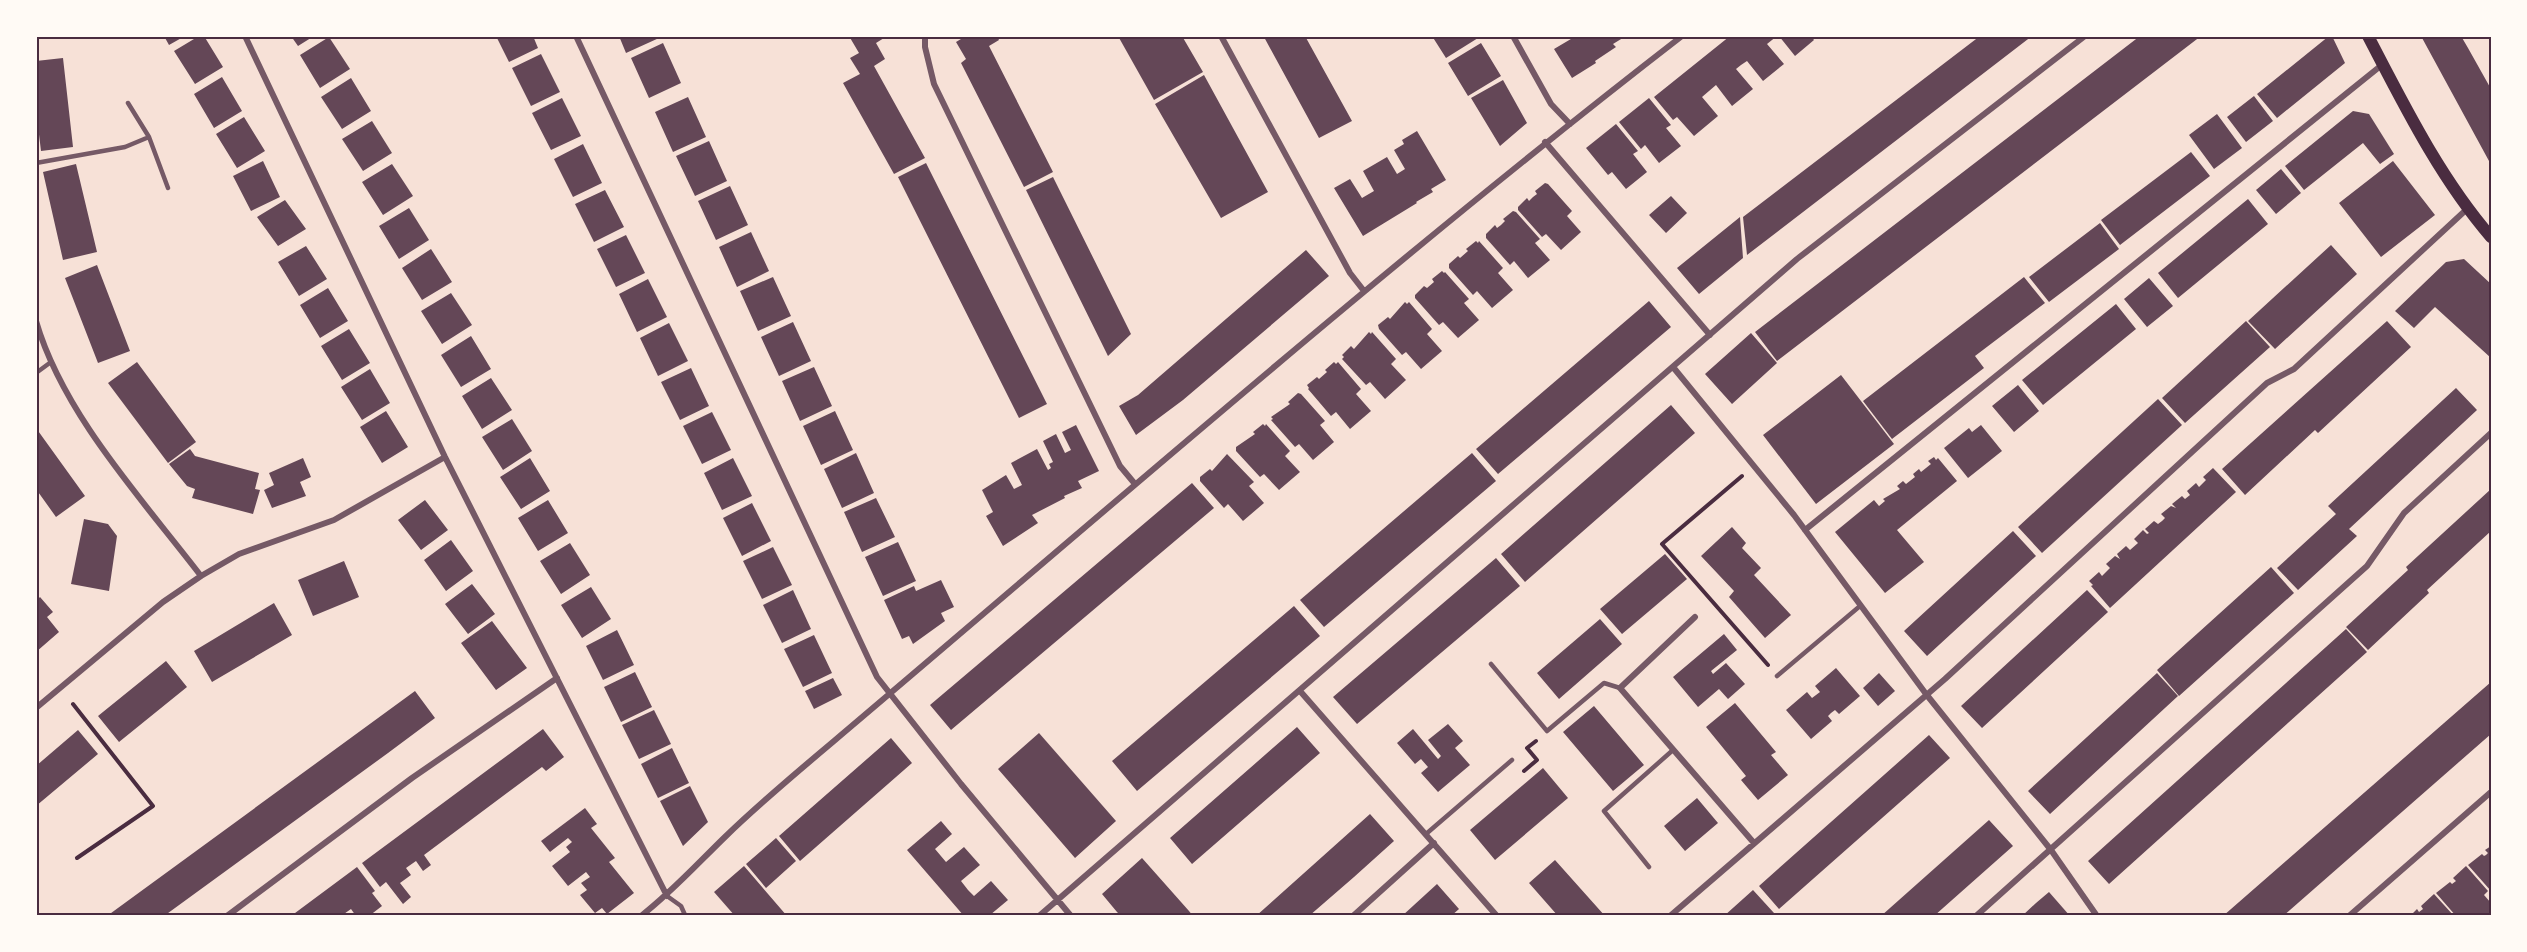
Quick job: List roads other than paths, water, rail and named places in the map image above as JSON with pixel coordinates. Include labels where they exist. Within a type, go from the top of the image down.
[{"type":"main road","points":[[2368,36],[2450,183],[2467,209],[2491,237]]},
{"type":"street","points":[[245,36],[445,456],[667,896]]},
{"type":"street","points":[[576,36],[877,677],[1071,916]]},
{"type":"street","points":[[925,36],[925,47],[934,84],[1120,466],[1134,484]]},
{"type":"street","points":[[1221,36],[1350,273],[1364,291]]},
{"type":"street","points":[[1513,36],[1551,104],[1570,124]]},
{"type":"street","points":[[641,916],[667,896],[728,834],[1134,484],[1545,142],[1682,36]]},
{"type":"street","points":[[1039,916],[1797,259],[2085,36]]},
{"type":"street","points":[[1805,530],[2383,64]]},
{"type":"street","points":[[1545,142],[1710,335]]},
{"type":"street","points":[[1670,916],[1926,694],[2267,383],[2294,369],[2467,209]]},
{"type":"street","points":[[36,321],[51,362],[76,408],[103,448],[201,576]]},
{"type":"street","points":[[1673,367],[1805,530],[1926,694],[2051,850],[2097,916]]},
{"type":"street","points":[[1976,916],[2367,566],[2404,513],[2491,433]]},
{"type":"street","points":[[36,708],[163,602],[201,576],[239,554],[334,520],[445,456]]},
{"type":"street","points":[[1695,617],[1620,688],[1754,843]]},
{"type":"street","points":[[227,916],[412,778],[557,678]]},
{"type":"street","points":[[1300,691],[1497,916]]},
{"type":"street","points":[[2349,916],[2491,792]]},
{"type":"street","points":[[1353,916],[1434,843]]},
{"type":"lane","points":[[128,103],[149,137],[168,188]]},
{"type":"lane","points":[[36,164],[124,147],[149,137]]},
{"type":"lane","points":[[36,373],[51,362]]},
{"type":"lane","points":[[1777,676],[1860,606]]},
{"type":"lane","points":[[1491,664],[1547,731],[1604,683],[1620,688]]},
{"type":"lane","points":[[1649,867],[1604,811],[1673,750]]},
{"type":"lane","points":[[1426,834],[1512,760]]},
{"type":"lane","points":[[667,896],[681,906],[685,915]]}]
